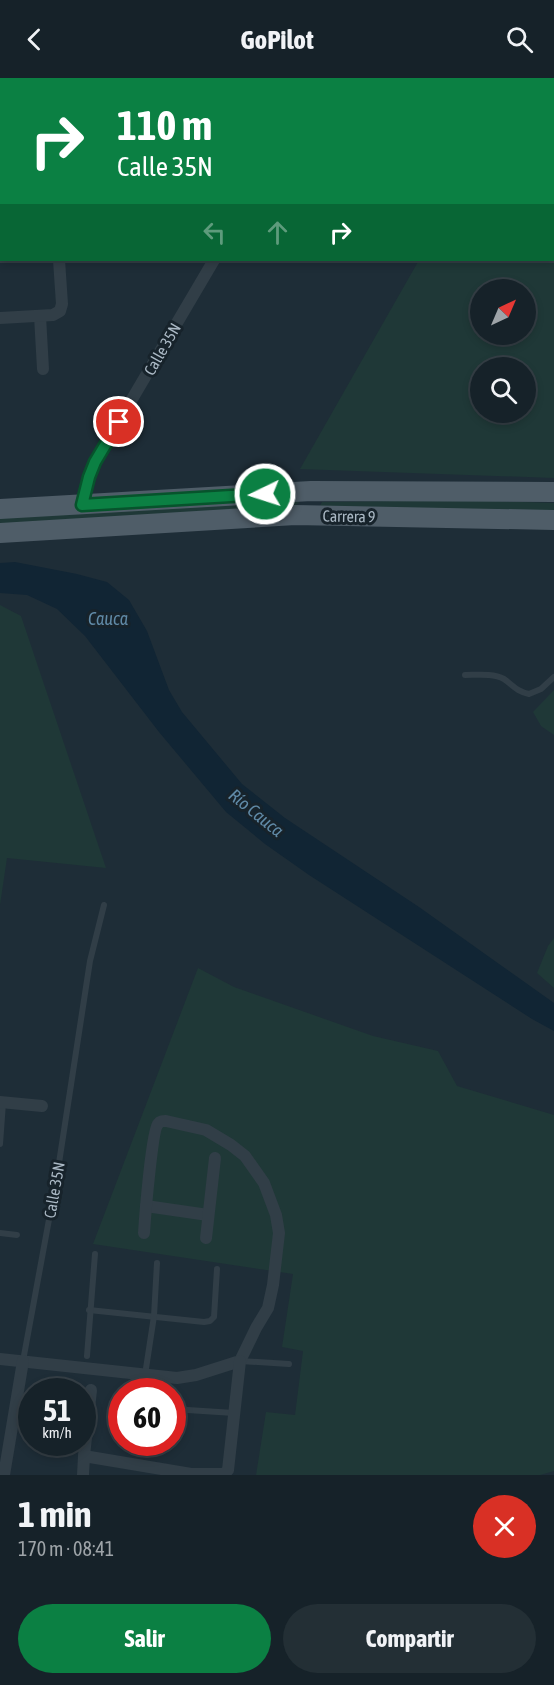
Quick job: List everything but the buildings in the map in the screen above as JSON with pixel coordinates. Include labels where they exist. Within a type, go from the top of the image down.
[{"type":"main road","name":"Carrera 9","points":[[0,509],[311,491],[554,492]]},
{"type":"main road","points":[[295,515],[310,503],[313,497],[311,491]]},
{"type":"main road","name":"Carrera 9","points":[[0,533],[295,515],[554,520]]},
{"type":"street","points":[[0,318],[53,315],[60,311],[62,304],[59,261]]},
{"type":"street","name":"Calle 35N","points":[[82,505],[95,462],[213,261]]},
{"type":"street","points":[[40,316],[43,369]]},
{"type":"street","points":[[1,1102],[42,1106]]},
{"type":"street","points":[[83,1475],[84,1456],[191,1474],[224,1474],[228,1470],[240,1361],[268,1308],[273,1285],[279,1233],[276,1215],[264,1183],[245,1156],[206,1130],[160,1121],[156,1125],[153,1141],[144,1233]]},
{"type":"street","points":[[206,1238],[215,1158]]},
{"type":"street","points":[[146,1206],[208,1215]]},
{"type":"street","points":[[0,1359],[177,1378],[196,1375],[240,1361]]},
{"type":"street","name":"Calle 35N","points":[[4,1475],[23,1361]]},
{"type":"lane","points":[[465,675],[495,676],[503,679],[514,689],[529,694],[554,677]]},
{"type":"lane","name":"Calle 35N","points":[[23,1361],[57,1176],[90,961],[104,905]]},
{"type":"lane","points":[[0,1144],[1,1102]]},
{"type":"lane","points":[[0,1233],[17,1235]]},
{"type":"lane","points":[[87,1356],[95,1254]]},
{"type":"lane","points":[[145,1376],[154,1316],[157,1263]]},
{"type":"lane","points":[[89,1310],[210,1321],[214,1317],[217,1269]]},
{"type":"lane","points":[[240,1361],[290,1365]]},
{"type":"lane","points":[[186,1410],[234,1413]]},
{"type":"green space","points":[[418,261],[554,261],[554,478],[300,469]]},
{"type":"green space","points":[[303,498],[295,506],[0,525],[0,516]]},
{"type":"green space","points":[[460,500],[554,503],[554,515],[318,509],[322,502]]},
{"type":"green space","points":[[0,605],[21,616],[106,868],[7,858],[0,905]]},
{"type":"green space","points":[[554,690],[554,735],[541,726],[533,712]]},
{"type":"green space","points":[[554,938],[554,988],[537,973],[548,946]]},
{"type":"green space","points":[[198,968],[234,987],[373,1036],[438,1051],[457,1086],[554,1115],[554,1471],[540,1475],[256,1475],[266,1412],[295,1415],[303,1351],[282,1347],[293,1274],[93,1244]]},
{"type":"water","name":"Cauca","points":[[15,562],[107,582],[129,600],[147,631],[169,690],[182,712],[242,784],[285,818],[419,907],[554,1003],[554,1031],[309,875],[265,844],[226,812],[159,732],[85,636],[57,609],[27,595],[0,593],[0,563]]},
{"type":"route","points":[[119,422],[95,462],[82,505],[265,494]]},
{"type":"water label","name":"Río Cauca","points":[[256,813]]}]
